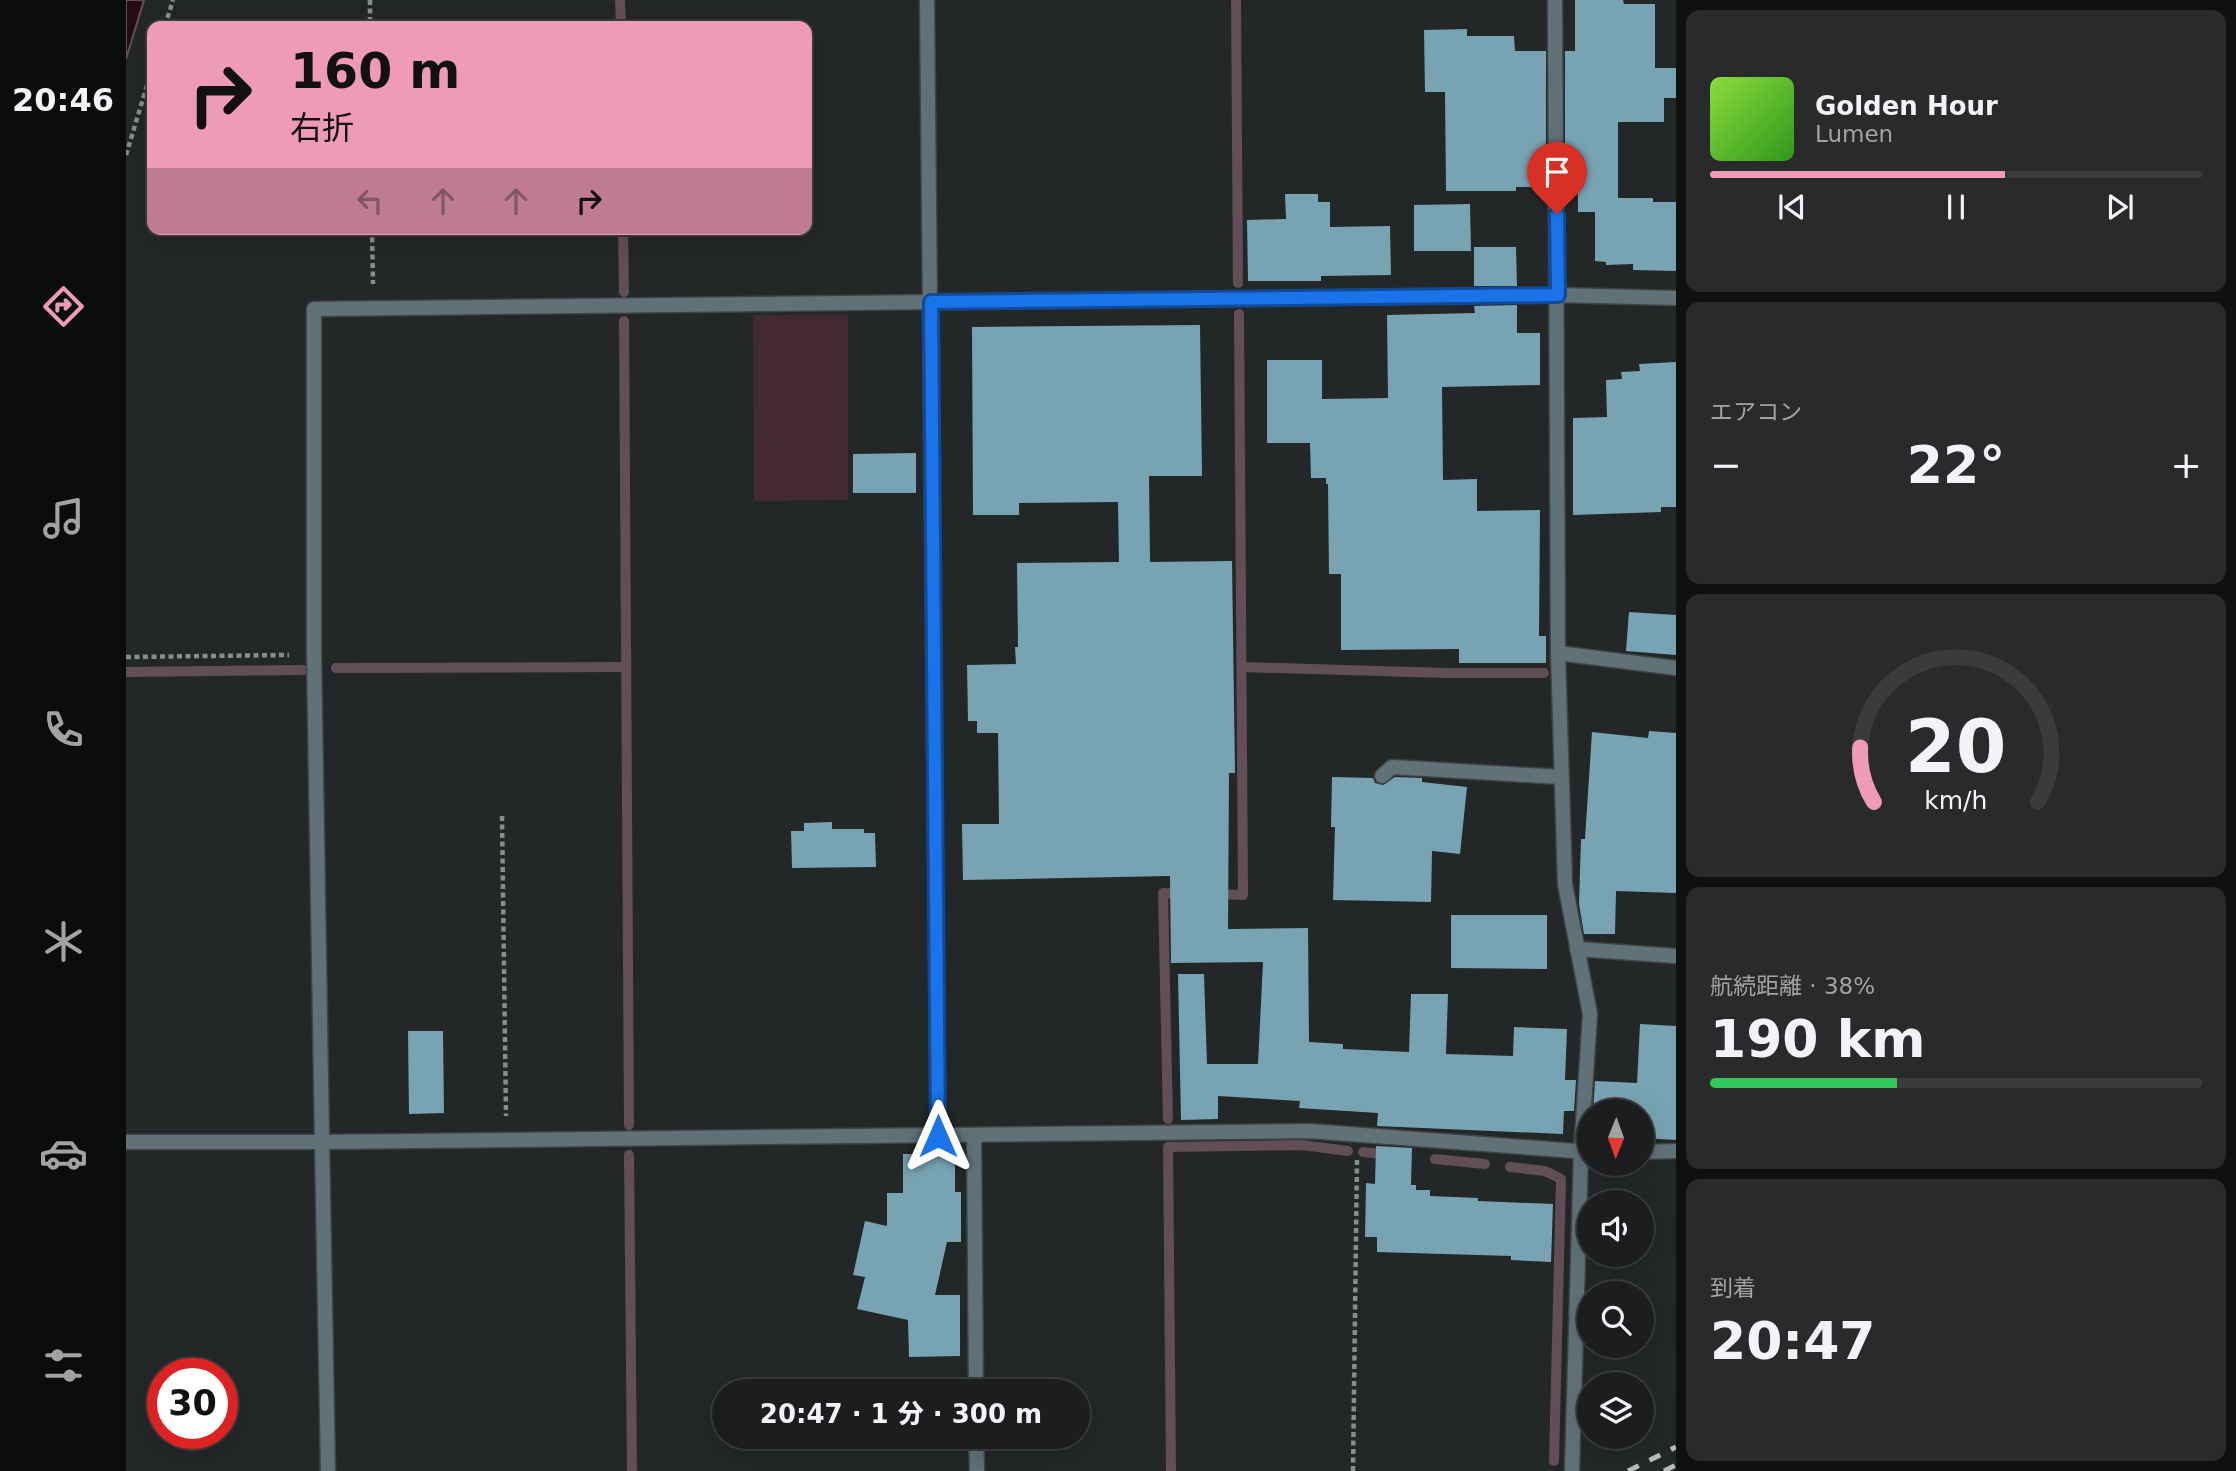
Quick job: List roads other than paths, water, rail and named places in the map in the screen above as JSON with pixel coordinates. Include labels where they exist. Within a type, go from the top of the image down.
[{"type":"street","points":[[927,0],[938,1136]]},
{"type":"street","points":[[1555,0],[1558,653],[1565,884],[1590,1014],[1587,1099]]},
{"type":"street","points":[[328,1471],[314,655],[314,309],[1558,295],[1676,298]]},
{"type":"street","points":[[1558,653],[1676,668]]},
{"type":"street","points":[[1382,776],[1392,767],[1562,777]]},
{"type":"street","points":[[1577,949],[1676,956]]},
{"type":"street","points":[[126,1142],[1309,1132],[1577,1151]]},
{"type":"street","points":[[974,1135],[976,1379]]},
{"type":"street","points":[[1654,1152],[1676,1151]]},
{"type":"street","points":[[1569,1470],[1584,1176]]},
{"type":"street","points":[[976,1449],[977,1471]]},
{"type":"waterway","points":[[620,0],[621,21]]},
{"type":"waterway","points":[[1236,0],[1238,283]]},
{"type":"waterway","points":[[623,235],[624,292]]},
{"type":"waterway","points":[[1217,894],[1243,895],[1239,314]]},
{"type":"waterway","points":[[624,321],[629,1125]]},
{"type":"waterway","points":[[336,668],[626,667]]},
{"type":"waterway","points":[[1242,667],[1544,673]]},
{"type":"waterway","points":[[126,672],[303,670]]},
{"type":"waterway","points":[[1168,1119],[1163,893],[1183,894]]},
{"type":"waterway","points":[[1171,1471],[1168,1147],[1302,1145],[1348,1151]]},
{"type":"waterway","points":[[1363,1152],[1389,1155]]},
{"type":"waterway","points":[[629,1155],[632,1471]]},
{"type":"waterway","points":[[1435,1159],[1485,1164]]},
{"type":"waterway","points":[[1510,1167],[1545,1171],[1561,1179],[1554,1461]]},
{"type":"railway","points":[[1628,1471],[1676,1447]]},
{"type":"railway","points":[[1664,1471],[1676,1465]]}]
